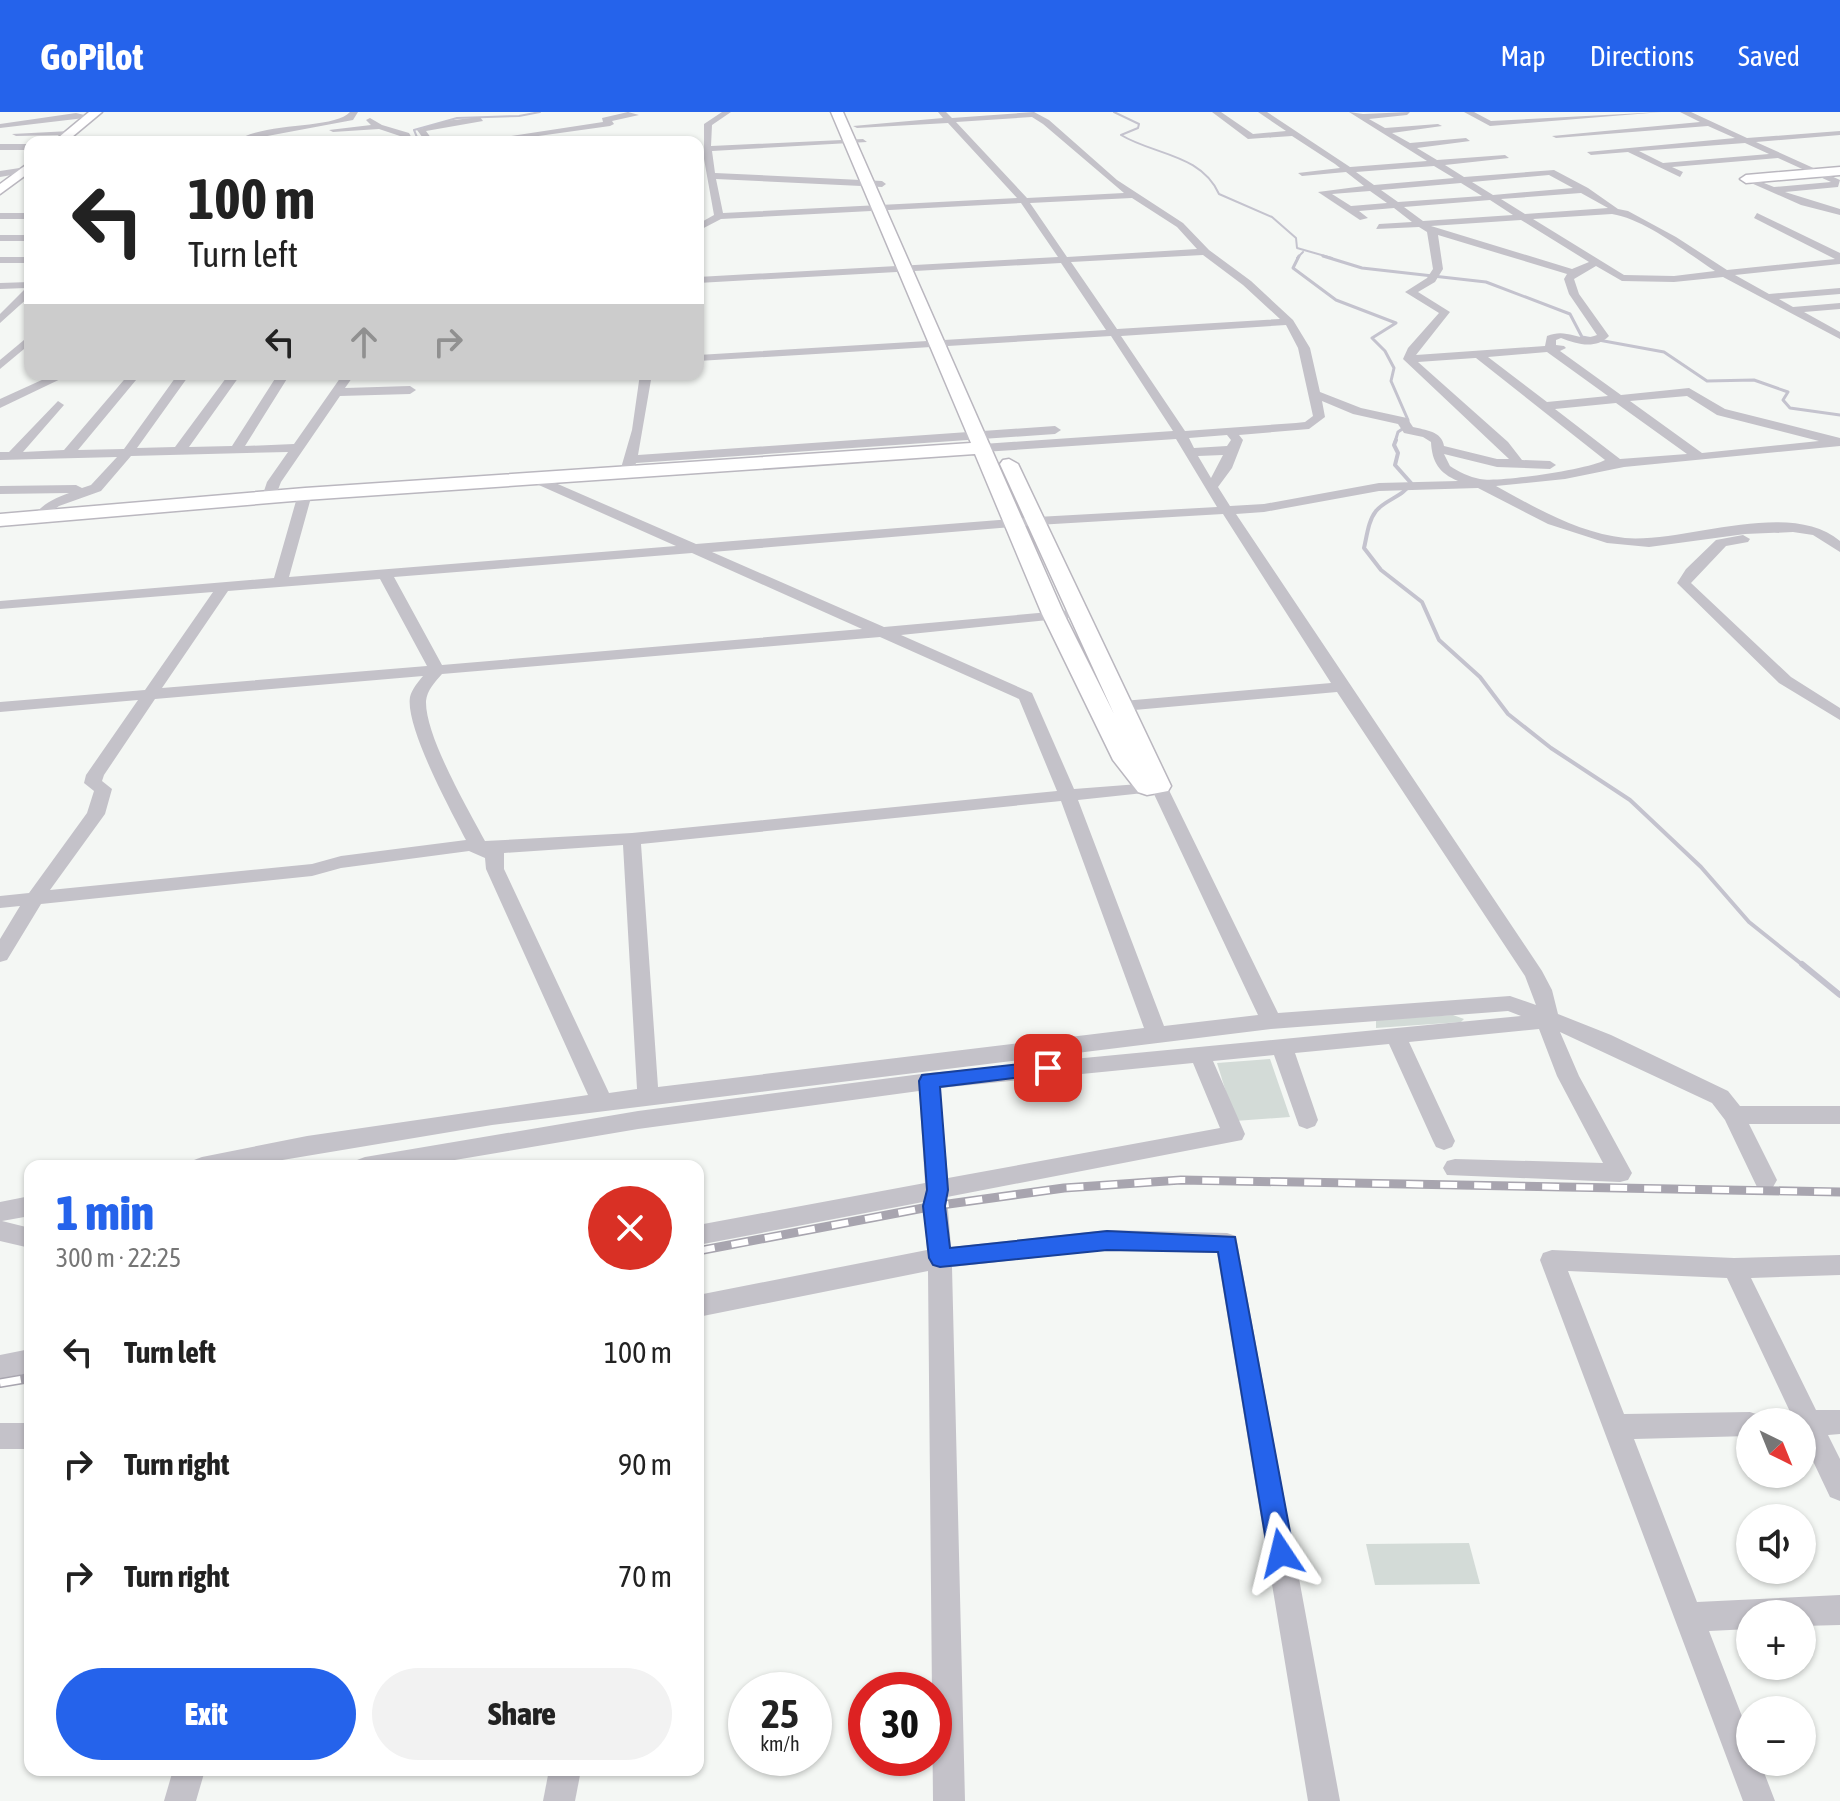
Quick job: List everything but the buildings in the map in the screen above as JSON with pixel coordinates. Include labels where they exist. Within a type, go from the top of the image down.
[{"type":"street","points":[[74,136],[106,112]]},
{"type":"street","points":[[250,136],[345,120],[354,112]]},
{"type":"street","points":[[362,112],[379,127]]},
{"type":"street","points":[[552,135],[590,130],[610,124],[605,120],[635,115],[632,112]]},
{"type":"street","points":[[719,216],[711,186],[713,176],[708,124],[727,112]]},
{"type":"street","points":[[837,112],[855,131],[883,207],[988,441],[1015,523],[1053,614],[1125,760],[1153,786]]},
{"type":"street","points":[[1216,112],[1251,137],[1293,133]]},
{"type":"street","points":[[1468,112],[1490,124],[1658,112]]},
{"type":"street","points":[[1557,112],[1680,174]]},
{"type":"street","points":[[1684,112],[1840,184]]},
{"type":"street","points":[[709,149],[946,116],[1030,113],[1046,122],[1132,195],[1180,225],[1205,252],[1247,283],[1289,322],[1304,348],[1319,417],[1309,425],[1230,431],[1178,429]]},
{"type":"street","points":[[1357,114],[1407,113]]},
{"type":"street","points":[[1357,114],[1594,263],[1629,279],[1727,273],[1840,259]]},
{"type":"street","points":[[73,136],[93,115]]},
{"type":"street","points":[[0,126],[93,115]]},
{"type":"street","points":[[946,116],[1023,199],[1178,429],[1188,452],[1227,508],[1279,596],[1344,687],[1374,738],[1407,781],[1543,990],[1552,1041],[1620,1173],[1455,1168]]},
{"type":"street","points":[[1260,116],[1272,119],[1428,227],[1573,273]]},
{"type":"street","points":[[426,136],[421,130],[453,122],[486,119]]},
{"type":"street","points":[[579,119],[590,128]]},
{"type":"street","points":[[453,122],[468,136]]},
{"type":"street","points":[[1230,123],[1244,122]]},
{"type":"street","points":[[1556,136],[1710,124]]},
{"type":"street","points":[[1385,131],[1438,126]]},
{"type":"street","points":[[285,131],[379,127],[407,136]]},
{"type":"street","points":[[499,129],[502,136]]},
{"type":"street","points":[[1591,152],[1840,133]]},
{"type":"street","points":[[0,134],[36,136]]},
{"type":"street","points":[[1409,146],[1466,141]]},
{"type":"street","points":[[0,147],[24,147]]},
{"type":"street","points":[[1327,191],[1302,173],[1503,158],[1487,150]]},
{"type":"street","points":[[1661,165],[1780,155]]},
{"type":"street","points":[[15,160],[24,165]]},
{"type":"street","points":[[0,174],[24,169]]},
{"type":"street","points":[[1746,179],[1840,171]]},
{"type":"street","points":[[0,190],[24,172]]},
{"type":"street","points":[[1363,218],[1323,192],[1551,172],[1614,208]]},
{"type":"street","points":[[0,200],[24,174]]},
{"type":"street","points":[[713,176],[874,184]]},
{"type":"street","points":[[1746,179],[1770,190],[1840,212]]},
{"type":"street","points":[[1770,190],[1840,184]]},
{"type":"street","points":[[1349,209],[1585,190]]},
{"type":"street","points":[[704,225],[719,216],[1132,195]]},
{"type":"street","points":[[1817,206],[1840,204]]},
{"type":"street","points":[[1379,227],[1428,227],[1521,217],[1612,211],[1625,213],[1840,336]]},
{"type":"street","points":[[0,216],[24,216]]},
{"type":"street","points":[[1757,216],[1840,259]]},
{"type":"street","points":[[1409,359],[1412,350],[1445,312],[1410,292],[1431,280],[1438,269],[1428,227]]},
{"type":"street","points":[[0,238],[24,238]]},
{"type":"street","points":[[704,280],[1205,252]]},
{"type":"street","points":[[0,260],[24,260]]},
{"type":"street","points":[[1550,349],[1551,338],[1560,334],[1590,342],[1603,336],[1570,290],[1569,279],[1573,273],[1594,263]]},
{"type":"street","points":[[0,286],[24,288]]},
{"type":"street","points":[[1768,297],[1840,291]]},
{"type":"street","points":[[0,320],[24,294]]},
{"type":"street","points":[[1793,310],[1840,306]]},
{"type":"street","points":[[704,358],[1289,322]]},
{"type":"street","points":[[1,363],[24,343]]},
{"type":"street","points":[[1409,359],[1586,346]]},
{"type":"street","points":[[1550,349],[1699,457]]},
{"type":"street","points":[[1480,356],[1619,465]]},
{"type":"street","points":[[1409,359],[1447,396],[1482,423],[1516,458],[1515,462]]},
{"type":"street","points":[[1,363],[24,361]]},
{"type":"street","points":[[0,394],[30,380]]},
{"type":"street","points":[[0,404],[52,380]]},
{"type":"street","points":[[67,455],[130,380]]},
{"type":"street","points":[[39,517],[54,503],[96,488],[127,453],[180,380]]},
{"type":"street","points":[[180,450],[231,380]]},
{"type":"street","points":[[236,449],[280,380]]},
{"type":"street","points":[[269,497],[274,482],[346,380]]},
{"type":"street","points":[[628,466],[645,380]]},
{"type":"street","points":[[339,392],[410,390]]},
{"type":"street","points":[[1546,406],[1689,392],[1777,450]]},
{"type":"street","points":[[1314,394],[1357,411],[1403,421],[1408,430],[1437,441],[1441,461],[1457,478],[1481,484],[1553,522],[1593,536],[1626,542],[1675,540],[1749,530],[1817,531],[1840,548]]},
{"type":"street","points":[[6,456],[58,405]]},
{"type":"street","points":[[1721,412],[1839,441]]},
{"type":"street","points":[[0,520],[305,494],[537,479],[628,466],[1178,429],[1287,418],[1309,425]]},
{"type":"street","points":[[1212,486],[1225,468],[1237,440],[1230,431]]},
{"type":"street","points":[[988,441],[1037,521],[1123,706],[1153,786],[1271,1021]]},
{"type":"street","points":[[0,605],[1037,521],[1274,507],[1379,487],[1481,484],[1565,475],[1619,465],[1839,441]]},
{"type":"street","points":[[6,456],[298,448]]},
{"type":"street","points":[[1437,448],[1497,463],[1619,465]]},
{"type":"street","points":[[1188,452],[1216,453],[1232,449]]},
{"type":"street","points":[[537,479],[1026,696],[1068,797],[1157,1036]]},
{"type":"street","points":[[0,490],[96,488]]},
{"type":"street","points":[[281,580],[305,494]]},
{"type":"street","points":[[1837,709],[1785,680],[1684,583],[1689,573],[1713,556],[1721,543],[1840,528]]},
{"type":"street","points":[[384,572],[437,670]]},
{"type":"street","points":[[0,955],[35,898],[96,814],[103,789],[93,783],[95,775],[148,693],[196,632],[225,585]]},
{"type":"street","points":[[0,707],[882,632],[1078,612]]},
{"type":"street","points":[[437,670],[420,691],[419,711],[456,804],[486,847],[602,1102]]},
{"type":"street","points":[[1123,706],[1344,687]]},
{"type":"street","points":[[3,905],[35,898],[312,870],[337,875],[468,859],[486,847],[632,839],[1153,786]]},
{"type":"street","points":[[632,839],[648,1096]]},
{"type":"street","points":[[232,1160],[307,1145],[648,1096],[1271,1021],[1510,1003],[1604,1041],[1720,1097],[1734,1115],[1765,1180]]},
{"type":"street","points":[[401,1160],[638,1120],[929,1081],[1548,1020]]},
{"type":"street","points":[[1395,1034],[1444,1141]]},
{"type":"street","points":[[1281,1045],[1307,1120]]},
{"type":"street","points":[[704,1234],[1234,1134],[1199,1053]]},
{"type":"street","points":[[929,1081],[937,1190],[934,1206],[940,1258],[949,1801]]},
{"type":"street","points":[[1734,1115],[1840,1115]]},
{"type":"street","points":[[0,1212],[24,1207]]},
{"type":"street","points":[[0,1231],[24,1237]]},
{"type":"street","points":[[704,1305],[940,1258],[1107,1240],[1227,1243],[1324,1801]]},
{"type":"street","points":[[1759,1801],[1552,1260],[1734,1268],[1840,1265]]},
{"type":"street","points":[[1734,1268],[1799,1408]]},
{"type":"street","points":[[0,1367],[24,1362]]},
{"type":"street","points":[[1816,1422],[1840,1422]]},
{"type":"street","points":[[1617,1427],[1736,1424]]},
{"type":"street","points":[[0,1436],[24,1436]]},
{"type":"street","points":[[1816,1441],[1840,1488]]},
{"type":"street","points":[[1816,1611],[1840,1610]]},
{"type":"street","points":[[1689,1617],[1736,1615]]},
{"type":"street","points":[[180,1801],[187,1776]]},
{"type":"street","points":[[559,1801],[564,1776]]},
{"type":"shaded area","points":[[1453,1015],[1464,1019],[1461,1022],[1376,1028],[1376,1020]]},
{"type":"shaded area","points":[[1270,1059],[1290,1117],[1235,1121],[1217,1063]]},
{"type":"shaded area","points":[[1469,1543],[1480,1584],[1375,1585],[1366,1544]]},
{"type":"waterway","points":[[416,136],[414,130],[457,118],[519,116],[540,112]]},
{"type":"waterway","points":[[1114,112],[1139,124],[1138,128],[1121,135],[1189,163],[1211,181],[1219,194],[1272,217],[1296,238],[1297,248],[1332,258]]},
{"type":"waterway","points":[[1299,256],[1303,252]]},
{"type":"waterway","points":[[1299,256],[1293,268],[1336,300],[1396,323],[1372,338],[1385,351],[1394,368],[1391,381],[1408,420],[1408,425],[1398,432],[1395,442]]},
{"type":"waterway","points":[[1323,256],[1362,268],[1486,282],[1570,314],[1582,337],[1664,352],[1707,381],[1754,380],[1788,392],[1783,400],[1790,408],[1840,415]]},
{"type":"waterway","points":[[1396,440],[1394,445],[1398,453],[1395,465],[1411,483],[1404,492],[1380,507],[1369,524],[1364,548],[1381,570],[1422,602],[1439,640],[1480,677],[1508,714],[1551,748],[1630,800],[1701,867],[1749,922],[1804,966]]},
{"type":"waterway","points":[[1802,964],[1840,995]]},
{"type":"railway","points":[[704,1250],[934,1206],[1064,1188],[1181,1180],[1840,1192]]},
{"type":"railway","points":[[0,1383],[24,1379]]},
{"type":"route","points":[[1048,1068],[929,1081],[937,1190],[934,1206],[940,1258],[1107,1240],[1227,1243],[1281,1553]]}]
